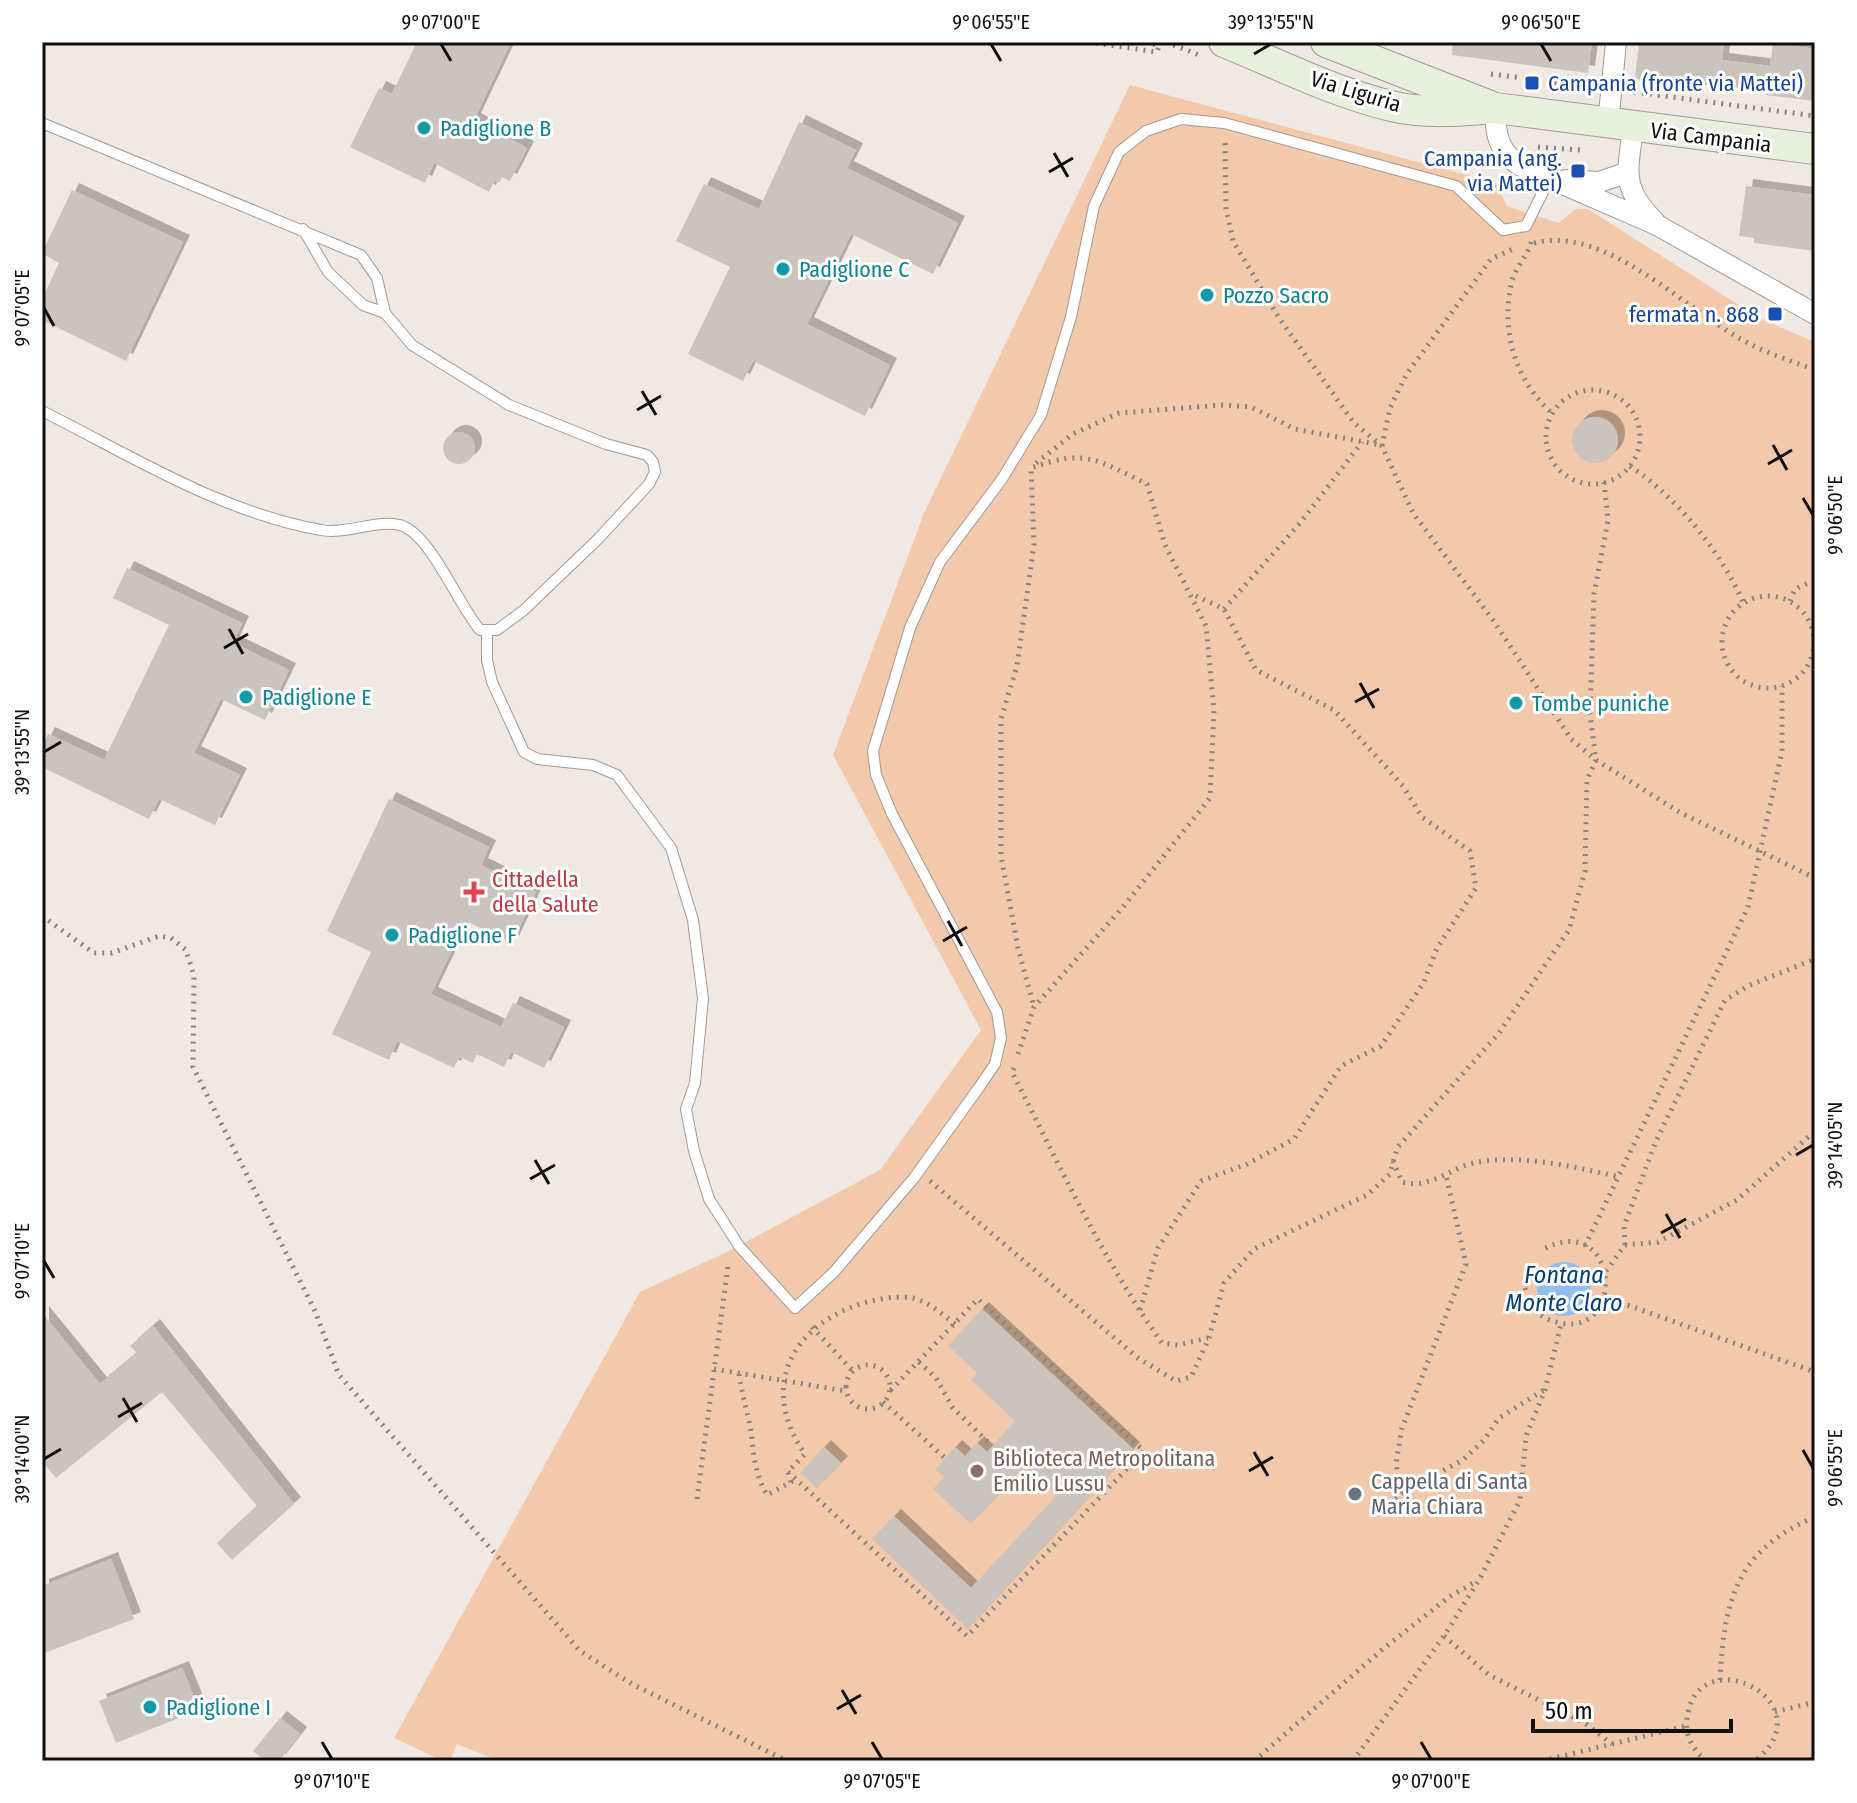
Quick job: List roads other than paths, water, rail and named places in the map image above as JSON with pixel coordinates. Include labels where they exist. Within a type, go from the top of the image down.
[{"type":"street","name":"Via Liguria","points":[[1224,42],[1355,95],[1394,107],[1458,111],[1495,108],[1621,125]]},
{"type":"street","name":"Via Liguria","points":[[1326,42],[1495,108]]},
{"type":"street","points":[[1616,42],[1626,173],[1641,208],[1657,225]]},
{"type":"street","points":[[1495,108],[1495,136],[1509,158],[1657,225],[1815,314]]},
{"type":"street","name":"Via Campania","points":[[1621,125],[1815,149]]},
{"type":"street","points":[[1550,178],[1585,183],[1626,173]]},
{"type":"lane","points":[[487,633],[487,660],[492,682],[524,752],[537,759],[593,765],[617,775],[632,790],[671,848],[693,920],[703,998],[695,1083],[686,1109],[694,1151],[709,1199],[732,1234],[795,1308],[834,1272],[919,1171],[995,1064],[1001,1038],[997,1012],[983,980],[892,814],[876,775],[873,751],[910,628],[940,562],[1015,460],[1041,415],[1071,317],[1094,206],[1119,152],[1146,131],[1181,119],[1224,123],[1456,186],[1503,230],[1526,226],[1550,178]]},
{"type":"lane","points":[[42,123],[361,255],[377,278],[385,313],[412,345],[509,405],[606,444],[647,455],[653,462],[655,472],[649,484],[598,539],[524,610],[497,630],[487,633]]},
{"type":"lane","points":[[303,229],[328,272],[363,305],[385,313]]},
{"type":"lane","points":[[42,411],[190,488],[275,517],[324,531],[399,525],[421,540],[474,624],[487,633]]},
{"type":"water","name":"Fontana Monte Claro","points":[[1564,1262],[1583,1270],[1591,1289],[1583,1308],[1564,1316],[1545,1308],[1537,1289],[1545,1270]]},
{"type":"place","name":"Campania (fronte via Mattei)","points":[[1532,83]]},
{"type":"place","name":"Padiglione B","points":[[424,128]]},
{"type":"place","name":"Campania (ang. via Mattei)","points":[[1578,171]]},
{"type":"place","name":"Padiglione C","points":[[783,269]]},
{"type":"place","name":"Pozzo Sacro","points":[[1207,295]]},
{"type":"place","name":"fermata n. 868","points":[[1775,314]]},
{"type":"place","name":"Padiglione E","points":[[246,697]]},
{"type":"place","name":"Tombe puniche","points":[[1516,703]]},
{"type":"place","name":"Cittadella della Salute","points":[[474,892]]},
{"type":"place","name":"Padiglione F","points":[[392,935]]},
{"type":"place","name":"Biblioteca Metropolitana Emilio Lussu","points":[[977,1471]]},
{"type":"place","name":"Cappella di Santa Maria Chiara","points":[[1355,1494]]},
{"type":"place","name":"Padiglione I","points":[[150,1707]]}]
